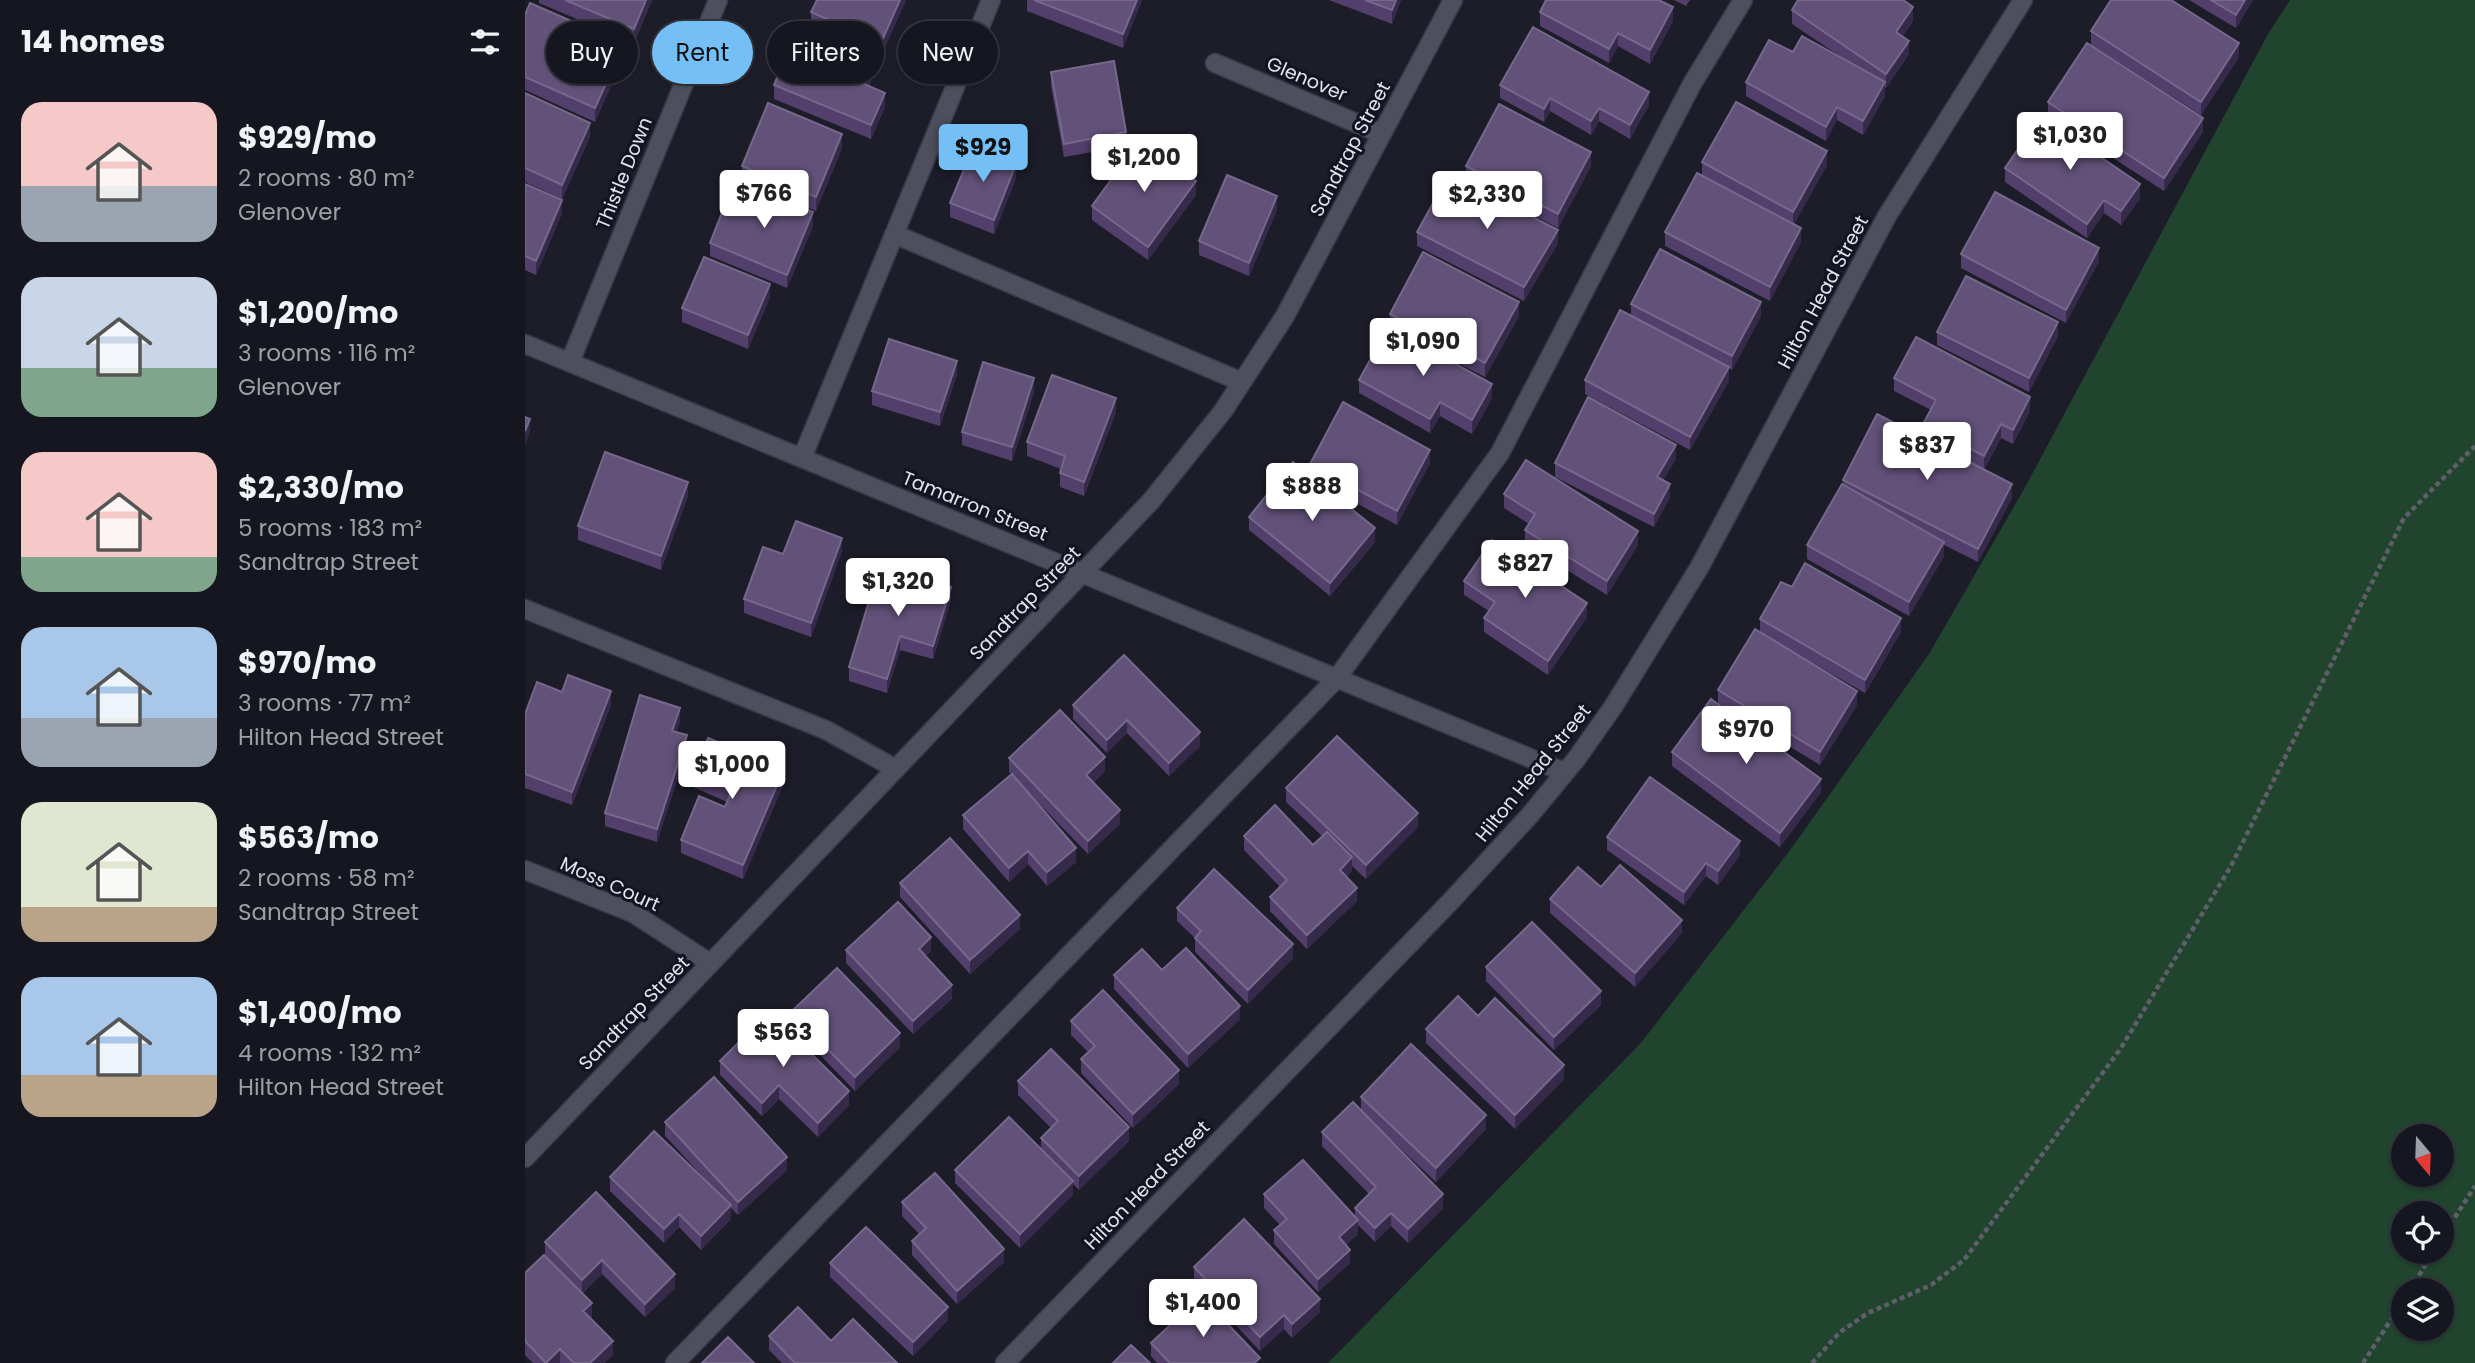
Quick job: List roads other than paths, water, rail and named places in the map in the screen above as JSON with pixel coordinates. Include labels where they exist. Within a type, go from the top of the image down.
[{"type":"street","name":"Thistle Down","points":[[570,362],[718,0]]},
{"type":"street","points":[[802,458],[991,0]]},
{"type":"street","name":"Sandtrap Street","points":[[526,1156],[1151,500],[1223,411],[1285,316],[1453,0]]},
{"type":"street","points":[[675,1363],[1337,678],[1500,453],[1692,84],[1743,0]]},
{"type":"street","name":"Hilton Head Street","points":[[1005,1363],[1530,816],[1613,707],[1699,568],[1888,216],[2023,0]]},
{"type":"street","name":"Glenover","points":[[1215,63],[1382,134]]},
{"type":"street","points":[[894,234],[1242,382]]},
{"type":"street","name":"Tamarron Street","points":[[525,344],[1564,772]]},
{"type":"street","points":[[525,609],[826,730],[896,769]]},
{"type":"street","name":"Moss Court","points":[[525,870],[633,913],[710,963]]}]
